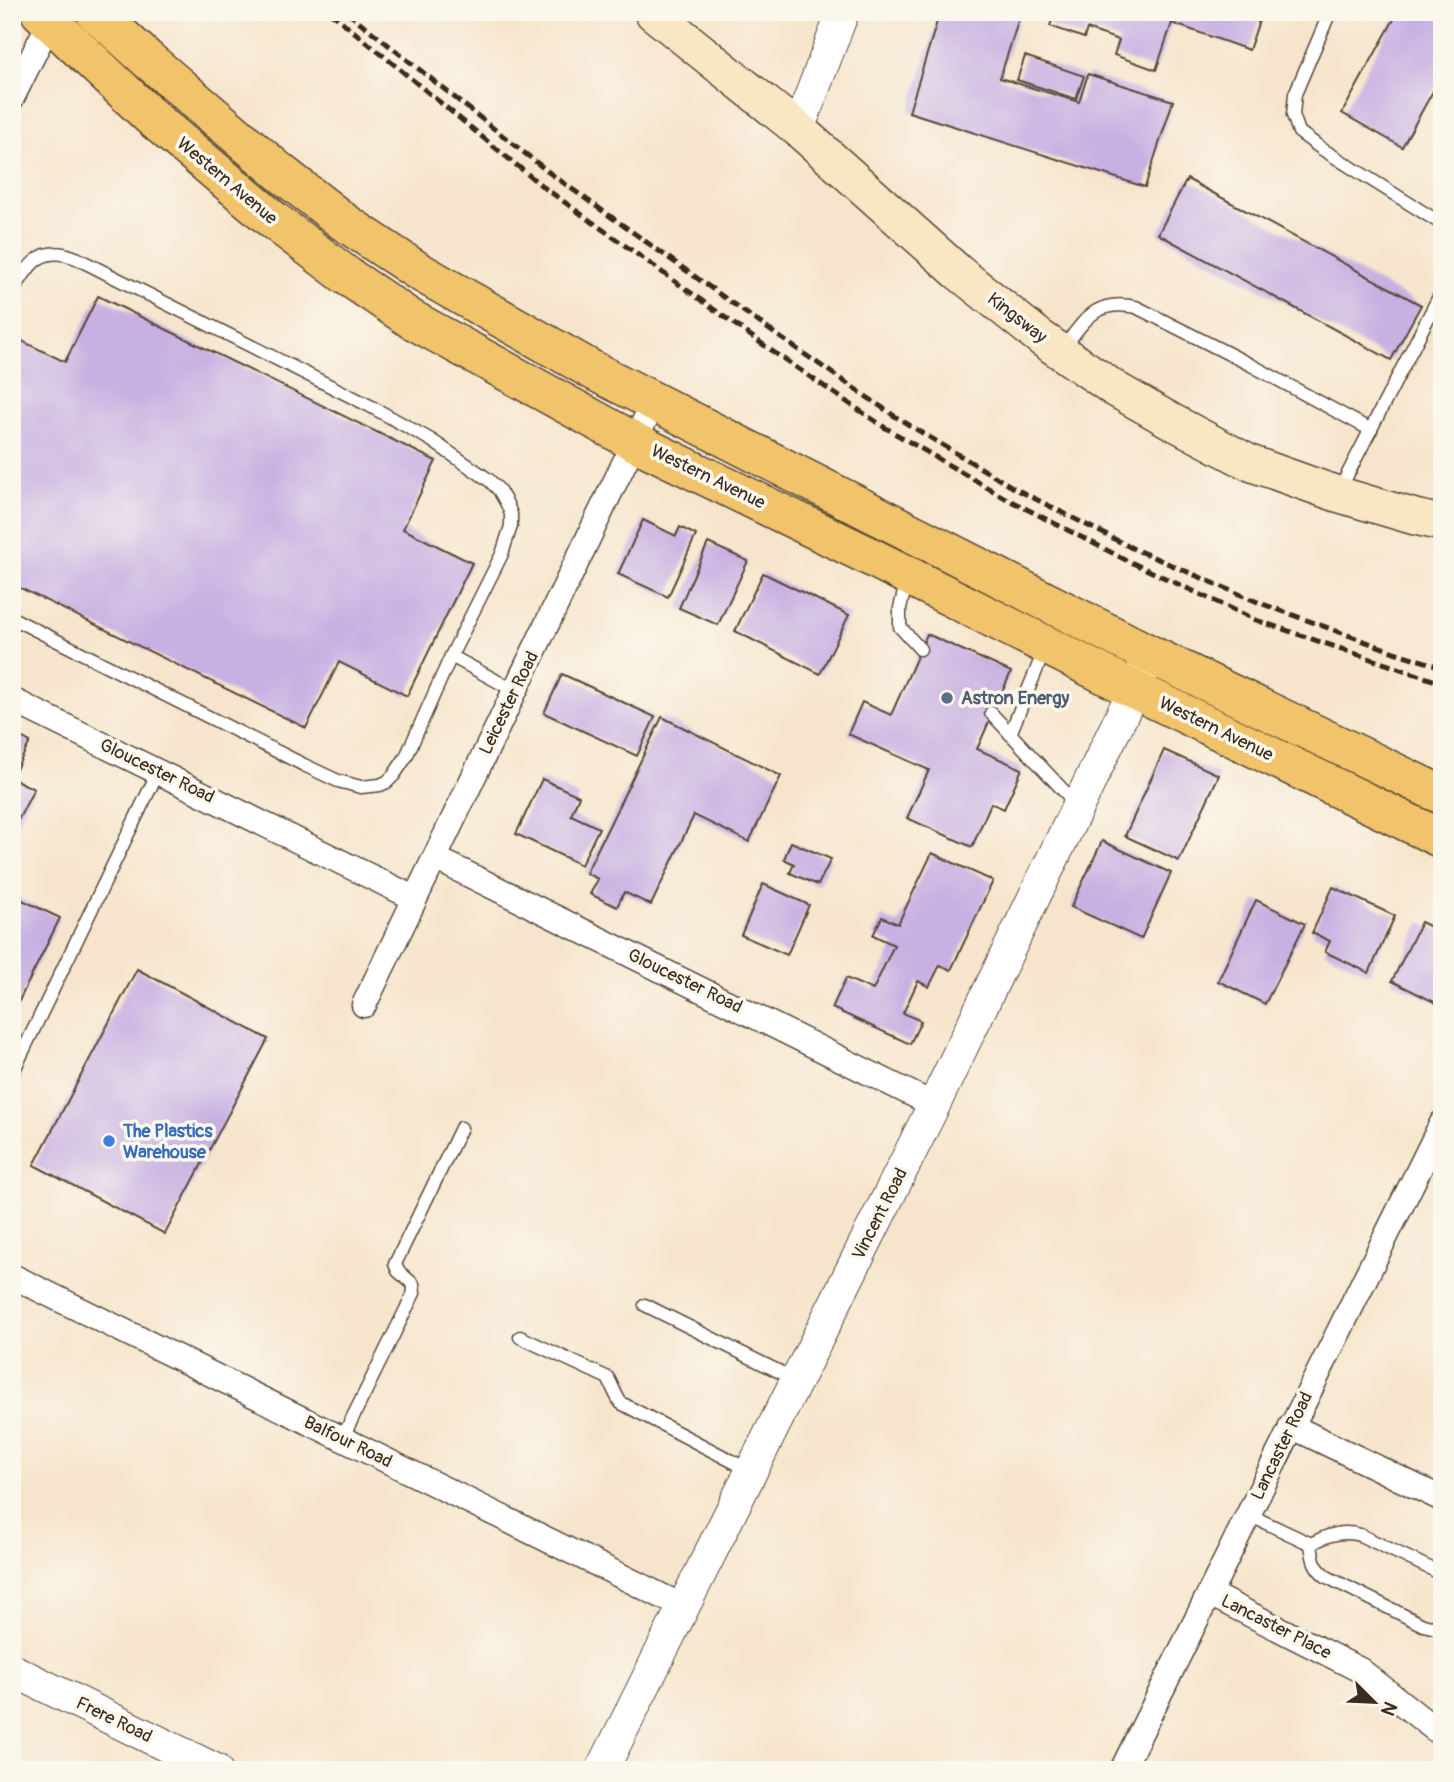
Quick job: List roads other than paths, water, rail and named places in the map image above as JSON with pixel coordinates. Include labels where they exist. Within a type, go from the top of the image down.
[{"type":"main road","points":[[95,12],[207,111],[344,222],[418,271],[594,371],[1151,655],[1442,795]]},
{"type":"main road","name":"Kingsway","points":[[652,12],[797,129],[958,272],[1060,351],[1115,389],[1250,463],[1337,494],[1442,523]]},
{"type":"main road","name":"Western Avenue","points":[[49,15],[150,116],[273,220],[347,276],[411,319],[635,442],[1442,839]]},
{"type":"street","points":[[797,129],[843,12]]},
{"type":"street","points":[[12,98],[49,15]]},
{"type":"street","name":"Leicester Road","points":[[364,1004],[654,401]]},
{"type":"street","name":"Vincent Road","points":[[602,1770],[934,1105],[1151,655]]},
{"type":"street","name":"Gloucester Road","points":[[12,700],[414,898]]},
{"type":"street","name":"Gloucester Road","points":[[435,858],[934,1105]]},
{"type":"street","name":"Lancaster Road","points":[[1122,1770],[1442,1123]]},
{"type":"street","name":"Balfour Road","points":[[12,1276],[684,1607]]},
{"type":"street","points":[[1291,1426],[1442,1499]]},
{"type":"street","name":"Lancaster Place","points":[[1210,1594],[1360,1670],[1442,1735]]},
{"type":"street","name":"Frere Road","points":[[12,1670],[216,1770]]},
{"type":"lane","points":[[1330,12],[1295,94],[1293,115],[1298,132],[1442,224]]},
{"type":"lane","points":[[12,293],[26,271],[48,253],[63,253],[76,258],[431,440],[489,480],[499,490],[511,514],[511,526],[502,554],[406,757],[394,775],[380,785],[361,786],[338,781],[12,618]]},
{"type":"lane","points":[[1337,494],[1442,291]]},
{"type":"lane","points":[[1060,351],[1090,314],[1104,307],[1120,304],[1136,307],[1251,365],[1370,430]]},
{"type":"lane","points":[[908,576],[900,608],[900,627],[920,649]]},
{"type":"lane","points":[[1010,734],[1046,646]]},
{"type":"lane","points":[[452,656],[515,691]]},
{"type":"lane","points":[[992,713],[1078,805]]},
{"type":"lane","points":[[12,1074],[158,772]]},
{"type":"lane","points":[[342,1439],[414,1293],[413,1284],[398,1271],[395,1264],[461,1128]]},
{"type":"lane","points":[[645,1305],[796,1381]]},
{"type":"lane","points":[[520,1337],[608,1378],[621,1403],[752,1471]]},
{"type":"lane","points":[[1249,1515],[1311,1544],[1335,1533],[1350,1532],[1360,1535],[1442,1574]]},
{"type":"lane","points":[[1311,1544],[1313,1560],[1318,1570],[1327,1577],[1423,1625],[1432,1627],[1442,1624]]},
{"type":"railway","points":[[330,12],[542,186],[772,351],[884,427],[1007,499],[1126,560],[1256,620],[1442,683]]},
{"type":"railway","points":[[347,12],[551,174],[896,417],[1014,488],[1132,548],[1260,603],[1442,667]]},
{"type":"place","name":"Astron Energy","points":[[947,698]]},
{"type":"place","name":"The Plastics Warehouse","points":[[109,1141]]}]
